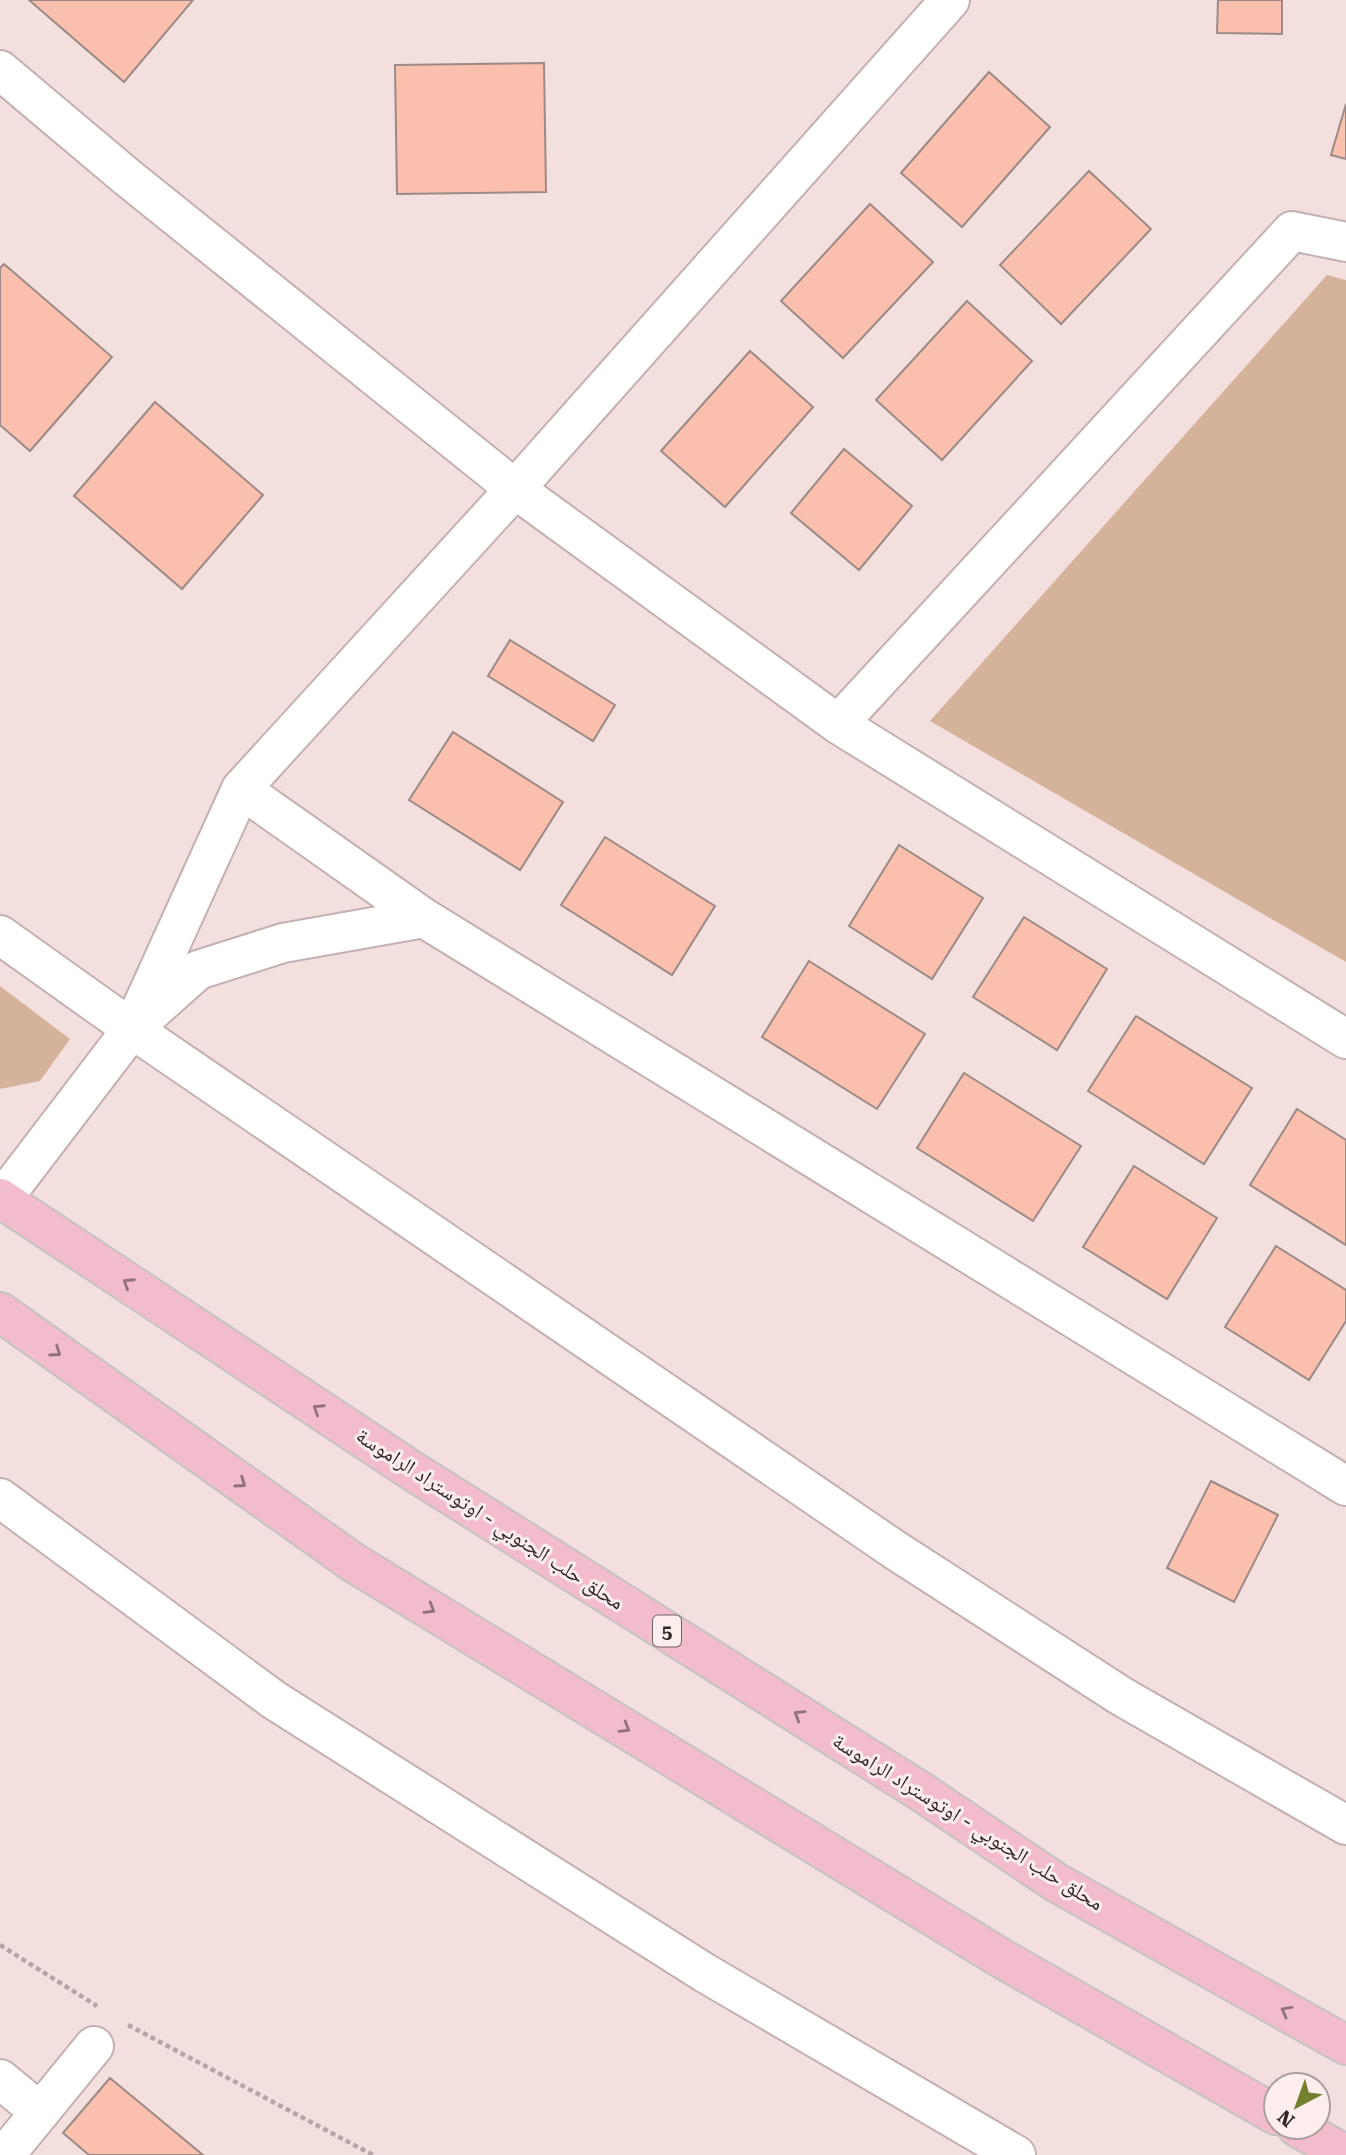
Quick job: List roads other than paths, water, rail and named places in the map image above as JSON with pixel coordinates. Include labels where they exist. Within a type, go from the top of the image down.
[{"type":"highway","name":"محلق حلب الجنوبي - اوتوستراد الراموسة","points":[[1,1200],[411,1470],[920,1791],[1057,1883],[1346,2045]]},
{"type":"highway","points":[[0,1312],[355,1563],[1001,1958],[1262,2107]]},
{"type":"highway","points":[[1322,2141],[1346,2155]]},
{"type":"street","points":[[132,1029],[241,789],[515,489],[950,0]]},
{"type":"street","points":[[0,70],[127,177],[515,489],[838,724],[1346,1039]]},
{"type":"street","points":[[838,724],[1292,230],[1346,242]]},
{"type":"street","points":[[241,789],[424,918],[1346,1486]]},
{"type":"street","points":[[1,1200],[132,1029],[198,970],[283,943],[424,918]]},
{"type":"street","points":[[0,934],[132,1029],[895,1550],[1121,1696],[1346,1825]]},
{"type":"street","points":[[0,1499],[274,1700],[705,1973],[1016,2155]]},
{"type":"street","points":[[5,2155],[94,2046]]},
{"type":"street","points":[[0,2079],[40,2112]]}]
